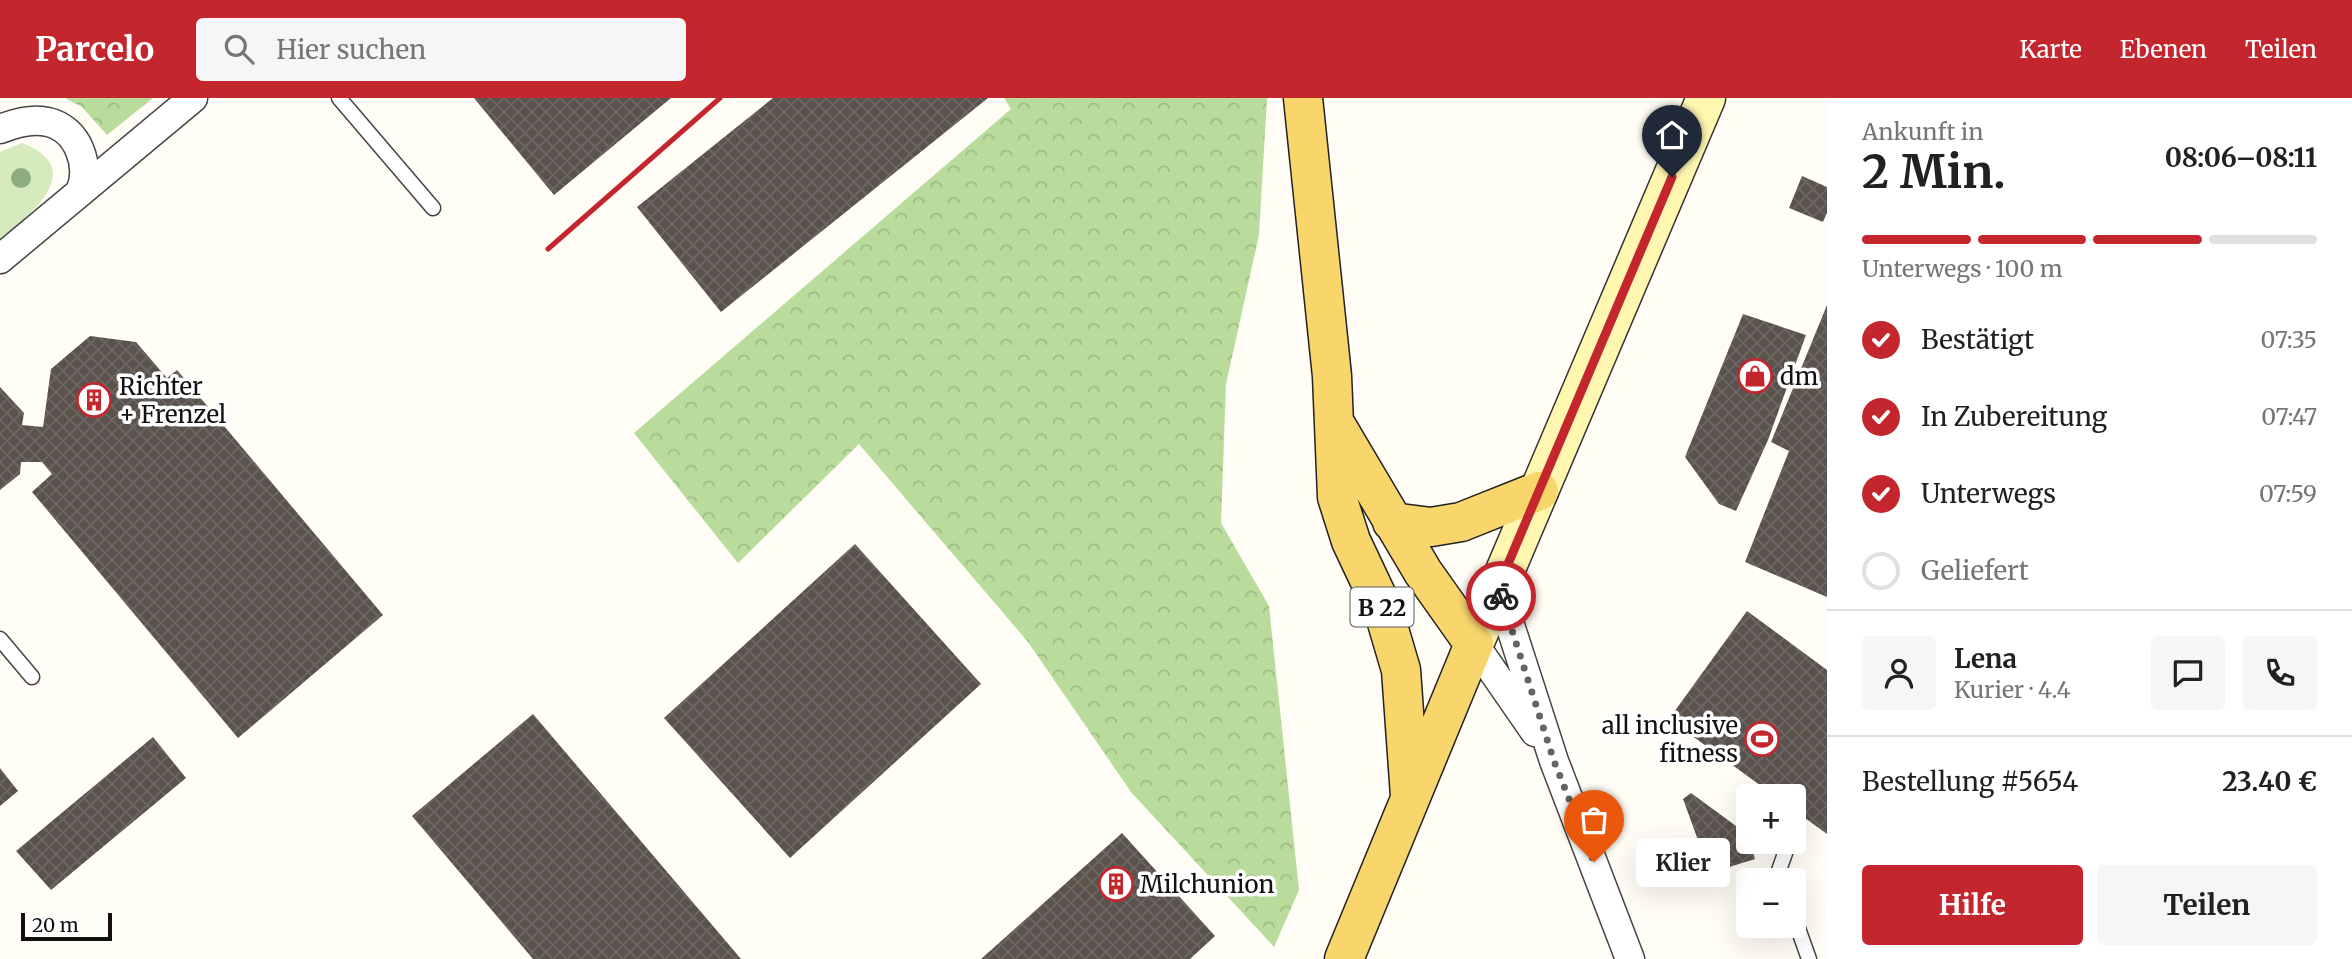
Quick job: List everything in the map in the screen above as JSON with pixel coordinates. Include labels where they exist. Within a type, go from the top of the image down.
[{"type":"main road","name":"B 22","points":[[1303,98],[1336,425],[1337,497],[1351,541],[1383,609],[1401,670],[1410,796]]},
{"type":"main road","points":[[1475,645],[1706,98]]},
{"type":"main road","name":"B 22","points":[[1336,425],[1392,522],[1475,645],[1344,959]]},
{"type":"main road","points":[[1392,522],[1431,527],[1461,522],[1539,491]]},
{"type":"street","points":[[0,259],[192,98]]},
{"type":"street","points":[[0,129],[35,121],[50,122],[65,131],[80,149],[86,165],[85,180],[80,192]]},
{"type":"street","points":[[1498,588],[1554,761],[1630,959]]},
{"type":"street","points":[[1475,645],[1554,761]]},
{"type":"lane","points":[[340,98],[433,208]]},
{"type":"lane","points":[[0,639],[32,677]]},
{"type":"lane","points":[[1802,938],[1809,959]]},
{"type":"green space","points":[[65,98],[153,98],[107,135],[82,107]]},
{"type":"green space","points":[[1004,98],[1267,98],[1259,235],[1226,384],[1221,523],[1269,606],[1299,890],[1274,947],[1131,792],[1028,642],[859,444],[738,563],[634,433],[1011,109]]},
{"type":"green space","points":[[22,143],[42,154],[51,165],[53,178],[48,191],[38,204],[0,239],[0,152]]},
{"type":"building","points":[[474,98],[671,98],[554,195]]},
{"type":"building","points":[[773,98],[988,98],[721,312],[637,207]]},
{"type":"building","points":[[1802,176],[1827,187],[1827,213],[1823,222],[1789,208]]},
{"type":"building","points":[[1827,305],[1827,597],[1745,562],[1789,451],[1771,442]]},
{"type":"building","points":[[1743,314],[1806,335],[1768,440],[1736,511],[1719,504],[1685,457]]},
{"type":"building","points":[[90,336],[136,342],[167,378],[177,370],[383,615],[238,738],[32,492],[52,474],[42,462],[21,462],[20,474],[0,490],[0,387],[24,413],[22,425],[43,427],[51,369]]},
{"type":"building","points":[[855,544],[981,684],[790,858],[664,718]]},
{"type":"building","points":[[1747,611],[1827,670],[1827,834],[1806,819],[1806,784],[1758,784],[1669,719]]},
{"type":"building","points":[[533,714],[741,959],[533,959],[412,816]]},
{"type":"building","points":[[153,737],[186,778],[51,890],[16,851]]},
{"type":"building","points":[[0,768],[18,791],[0,806]]},
{"type":"building","points":[[1691,793],[1736,826],[1736,854],[1753,854],[1755,859],[1710,873],[1683,799]]},
{"type":"building","name":"Milchunion","points":[[1122,833],[1215,936],[1190,959],[981,959]]},
{"type":"railway","points":[[548,249],[720,98]]},
{"type":"way so far","points":[[1501,596],[1554,761],[1594,862]]},
{"type":"place","name":"dm","points":[[1755,376]]},
{"type":"place","name":"Richter + Frenzel","points":[[94,400]]},
{"type":"place","name":"all inclusive fitness","points":[[1762,739]]},
{"type":"place","name":"Klier","points":[[1594,862]]},
{"type":"place","name":"Milchunion","points":[[1116,884]]},
{"type":"route","points":[[1501,596],[1498,588],[1672,177]]}]
